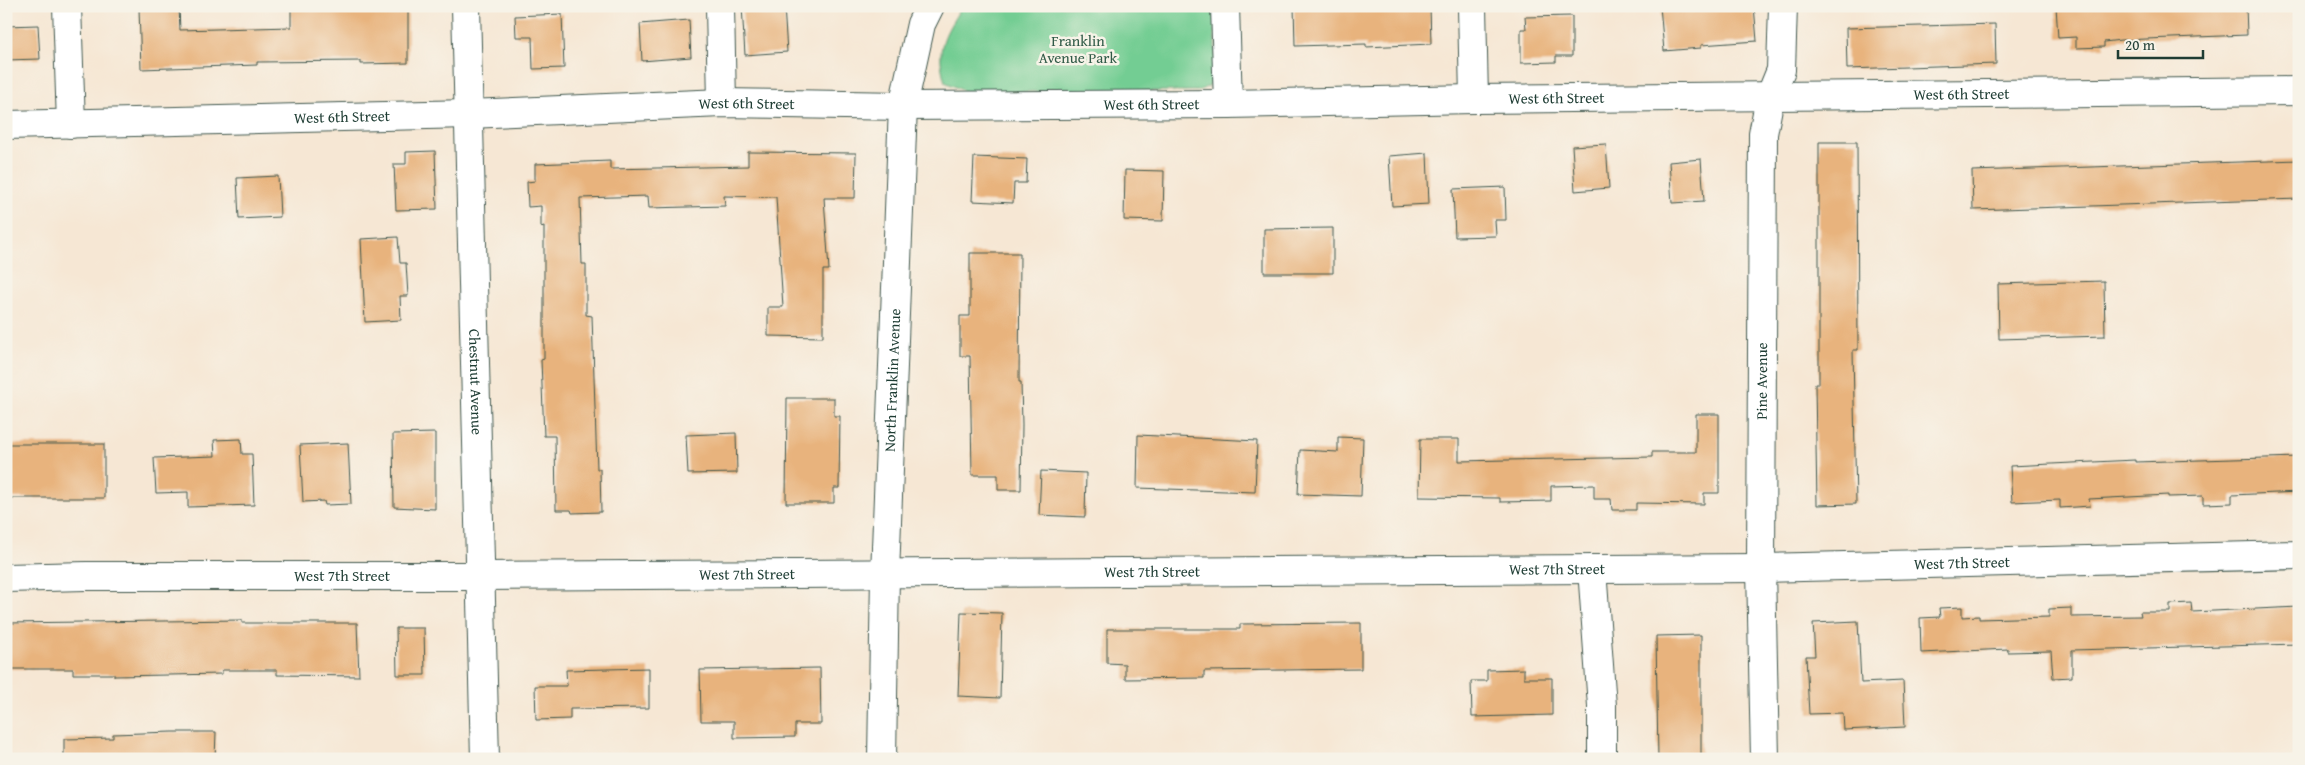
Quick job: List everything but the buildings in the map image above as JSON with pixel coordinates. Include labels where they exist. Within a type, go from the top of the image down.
[{"type":"street","points":[[68,6],[71,124]]},
{"type":"street","name":"Chestnut Avenue","points":[[466,6],[485,759]]},
{"type":"street","points":[[720,6],[722,103]]},
{"type":"street","name":"North Franklin Avenue","points":[[882,759],[885,574],[903,106],[921,24],[930,6]]},
{"type":"street","points":[[1225,6],[1228,104]]},
{"type":"street","points":[[1472,6],[1474,99]]},
{"type":"street","name":"Pine Avenue","points":[[1764,759],[1762,568],[1763,134],[1770,97],[1781,70],[1783,6]]},
{"type":"street","name":"West 6th Street","points":[[6,125],[469,114],[722,103],[903,106],[1228,104],[1474,99],[2299,91]]},
{"type":"street","name":"West 7th Street","points":[[6,578],[86,576],[481,576],[1762,568],[2299,555]]},
{"type":"street","points":[[1592,569],[1602,706],[1602,759]]},
{"type":"green space","name":"Franklin Avenue Park","points":[[962,6],[1214,6],[1216,75],[1209,86],[1198,91],[966,92],[945,82],[941,60],[941,51],[946,34]]}]
